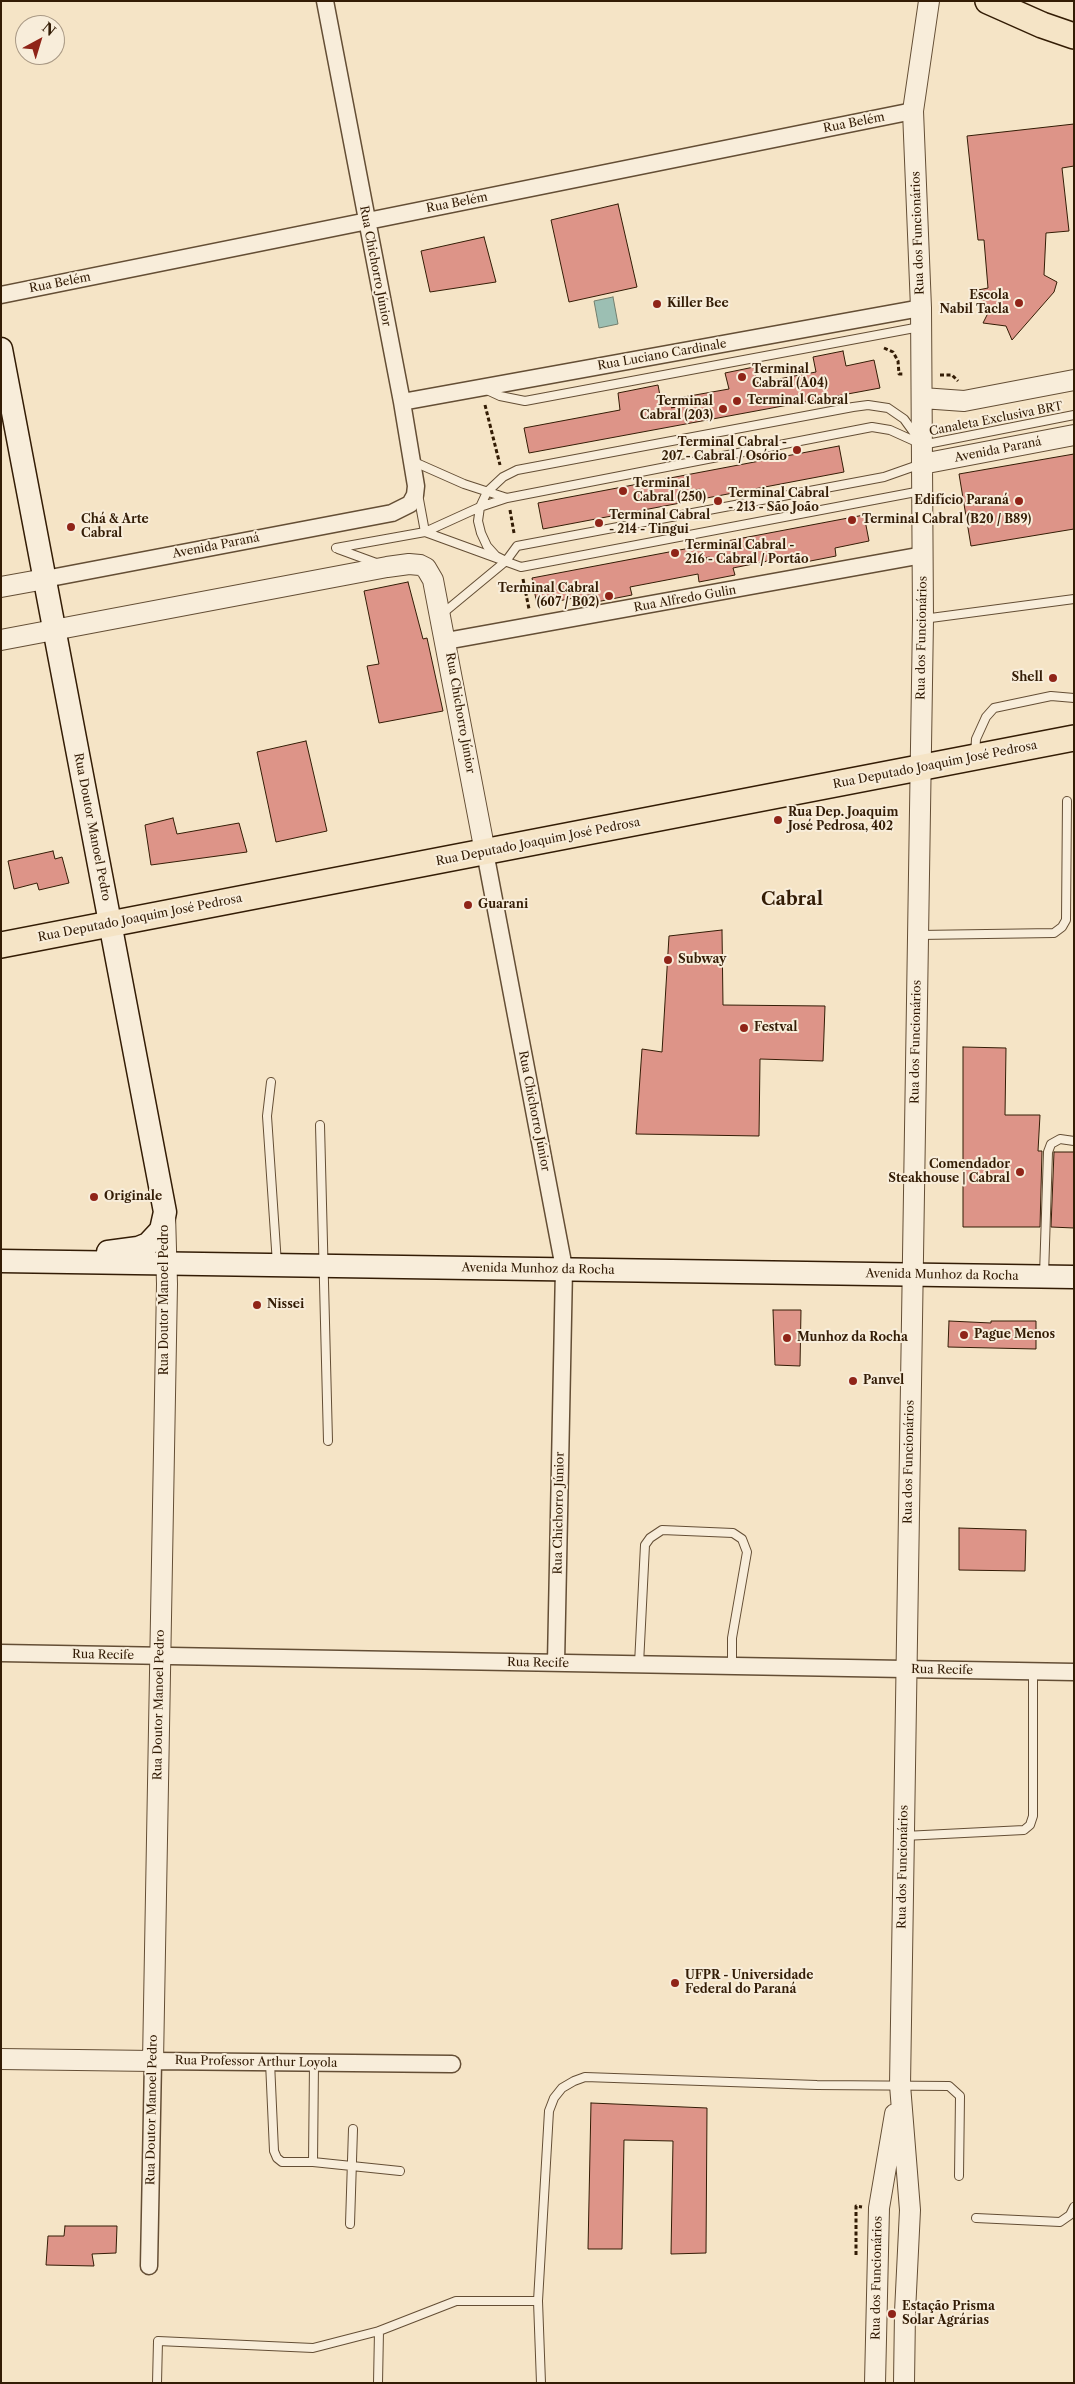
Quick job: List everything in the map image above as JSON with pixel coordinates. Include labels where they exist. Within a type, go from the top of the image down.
[{"type":"main road","points":[[988,1],[1042,25],[1074,36]]},
{"type":"main road","name":"Rua Doutor Manoel Pedro","points":[[1,349],[165,1212]]},
{"type":"main road","name":"Rua Deputado Joaquim José Pedrosa","points":[[1,945],[1074,738]]},
{"type":"main road","points":[[30,1262],[138,1248],[156,1238],[161,1230],[165,1212]]},
{"type":"main road","name":"Avenida Munhoz da Rocha","points":[[1,1261],[1074,1277]]},
{"type":"street","name":"Rua Chichorro Júnior","points":[[325,1],[402,402],[416,486]]},
{"type":"street","name":"Rua dos Funcionários","points":[[904,2383],[910,2210],[900,2085],[923,619],[921,317],[913,111],[929,1]]},
{"type":"street","name":"Rua Belém","points":[[1,294],[913,111]]},
{"type":"street","name":"Rua Luciano Cardinale","points":[[402,402],[921,317]]},
{"type":"street","points":[[922,398],[964,401],[1074,380]]},
{"type":"street","name":"Avenida Paraná","points":[[922,455],[1074,435]]},
{"type":"street","name":"Avenida Paraná","points":[[1,587],[392,513],[410,504],[416,486]]},
{"type":"street","name":"Rua Alfredo Gulin","points":[[446,640],[532,627],[923,555]]},
{"type":"street","name":"Rua Chichorro Júnior","points":[[388,567],[415,564],[426,568],[433,580],[446,640],[564,1268],[556,1663]]},
{"type":"street","points":[[1,640],[388,567]]},
{"type":"street","name":"Rua Doutor Manoel Pedro","points":[[149,2266],[167,1264],[165,1212]]},
{"type":"street","name":"Rua Recife","points":[[1,1653],[1074,1672]]},
{"type":"street","name":"Rua Professor Arthur Loyola","points":[[1,2059],[452,2064]]},
{"type":"street","name":"Rua dos Funcionários","points":[[875,2383],[879,2208],[900,2085]]},
{"type":"lane","points":[[506,561],[496,556],[487,546],[481,534],[478,521],[480,507],[487,492],[503,477],[517,470],[853,406],[868,405],[888,408],[904,419],[922,455]]},
{"type":"lane","name":"Canaleta Exclusiva BRT","points":[[506,561],[517,546],[884,477],[922,455],[1074,415]]},
{"type":"lane","points":[[388,567],[336,548],[425,532],[480,507],[507,498],[872,427],[890,430],[922,455]]},
{"type":"lane","points":[[412,461],[487,492],[507,498]]},
{"type":"lane","name":"Rua Chichorro Júnior","points":[[416,486],[425,532]]},
{"type":"lane","points":[[425,532],[521,566],[923,490]]},
{"type":"lane","points":[[441,615],[506,561]]},
{"type":"lane","points":[[923,619],[1074,599]]},
{"type":"lane","points":[[975,758],[976,739],[986,718],[994,708],[1051,696],[1074,698]]},
{"type":"lane","points":[[917,935],[1054,933],[1062,927],[1066,920],[1067,801]]},
{"type":"lane","points":[[271,1082],[267,1116],[277,1266]]},
{"type":"lane","points":[[320,1125],[328,1441]]},
{"type":"lane","points":[[1044,1277],[1048,1152],[1051,1144],[1060,1139],[1074,1141]]},
{"type":"lane","points":[[639,1664],[645,1545],[650,1538],[662,1530],[733,1533],[742,1539],[747,1552],[732,1638],[732,1666]]},
{"type":"lane","points":[[904,1836],[944,1836],[1024,1830],[1030,1825],[1033,1816],[1033,1671]]},
{"type":"lane","points":[[270,2062],[274,2151],[277,2158],[282,2162],[313,2162],[400,2171]]},
{"type":"lane","points":[[313,2162],[314,2063]]},
{"type":"lane","points":[[541,2383],[538,2301],[549,2111],[554,2098],[562,2088],[574,2081],[585,2077],[817,2085],[949,2086],[960,2096],[959,2176]]},
{"type":"lane","points":[[350,2224],[353,2129]]},
{"type":"lane","points":[[976,2218],[1060,2222],[1070,2215],[1074,2207]]},
{"type":"lane","points":[[157,2383],[158,2341],[313,2348],[379,2331],[427,2310],[456,2301],[538,2301]]},
{"type":"lane","points":[[378,2383],[379,2331]]},
{"type":"path","points":[[876,348],[885,348],[893,352],[898,361],[899,374]]},
{"type":"path","points":[[671,407],[690,404]]},
{"type":"path","points":[[683,493],[701,490]]},
{"type":"path","points":[[693,561],[710,558]]},
{"type":"water","points":[[613,297],[618,324],[599,328],[594,301]]},
{"type":"building","points":[[1074,124],[1074,166],[1062,168],[1069,231],[1046,233],[1044,275],[1057,282],[1054,292],[1012,340],[1006,326],[983,323],[989,311],[973,291],[988,288],[984,240],[978,240],[967,136]]},
{"type":"building","points":[[618,204],[637,287],[569,302],[551,220]]},
{"type":"building","points":[[484,237],[496,282],[430,292],[421,251]]},
{"type":"building","name":"Terminal Cabral","points":[[843,351],[846,366],[874,360],[880,388],[529,453],[524,428],[620,410],[618,393],[658,385],[661,401],[729,389],[725,373],[754,367],[757,383],[816,372],[813,357]]},
{"type":"building","points":[[839,446],[844,472],[543,529],[538,503]]},
{"type":"building","name":"Edifício Paraná","points":[[1074,454],[1074,529],[971,546],[959,474]]},
{"type":"building","points":[[864,515],[869,541],[835,548],[836,556],[795,564],[793,556],[733,568],[735,575],[699,582],[698,574],[630,587],[632,595],[596,602],[595,594],[537,605],[532,578]]},
{"type":"building","points":[[408,582],[423,639],[427,638],[443,711],[379,723],[367,666],[379,664],[364,591]]},
{"type":"building","points":[[306,741],[327,831],[276,842],[257,752]]},
{"type":"building","points":[[173,818],[177,834],[239,823],[247,852],[151,865],[145,825]]},
{"type":"building","points":[[53,851],[55,859],[62,857],[69,883],[39,890],[37,883],[14,889],[8,861]]},
{"type":"building","name":"Festval","points":[[722,930],[723,1005],[825,1006],[823,1061],[760,1059],[759,1136],[636,1134],[642,1049],[662,1052],[669,936]]},
{"type":"building","points":[[963,1047],[1006,1048],[1005,1115],[1040,1115],[1038,1151],[1042,1151],[1040,1227],[963,1227]]},
{"type":"building","points":[[1054,1152],[1074,1152],[1074,1228],[1051,1227]]},
{"type":"building","name":"Munhoz da Rocha","points":[[773,1310],[801,1310],[800,1366],[775,1365]]},
{"type":"building","points":[[949,1321],[991,1323],[991,1321],[1036,1321],[1036,1349],[948,1347]]},
{"type":"building","points":[[959,1528],[1026,1530],[1025,1571],[959,1570]]},
{"type":"building","points":[[591,2103],[707,2108],[706,2253],[671,2254],[673,2141],[624,2140],[622,2249],[588,2249]]},
{"type":"building","points":[[65,2226],[117,2226],[116,2253],[92,2254],[94,2266],[46,2265],[48,2236],[64,2236]]},
{"type":"place","name":"Escola Nabil Tacla","points":[[1019,303]]},
{"type":"place","name":"Killer Bee","points":[[657,304]]},
{"type":"place","name":"Terminal Cabral (A04)","points":[[742,377]]},
{"type":"place","name":"Terminal Cabral","points":[[737,401]]},
{"type":"place","name":"Terminal Cabral (203)","points":[[723,409]]},
{"type":"place","name":"Terminal Cabral - 207 - Cabral / Osório","points":[[797,450]]},
{"type":"place","name":"Terminal Cabral (250)","points":[[623,491]]},
{"type":"place","name":"Terminal Cabral - 213 - São João","points":[[718,501]]},
{"type":"place","name":"Edifício Paraná","points":[[1019,501]]},
{"type":"place","name":"Terminal Cabral (B20 / B89)","points":[[852,520]]},
{"type":"place","name":"Terminal Cabral - 214 - Tingui","points":[[599,523]]},
{"type":"place","name":"Chá & Arte Cabral","points":[[71,527]]},
{"type":"place","name":"Terminal Cabral - 216 - Cabral / Portão","points":[[675,553]]},
{"type":"place","name":"Terminal Cabral (607 / B02)","points":[[609,596]]},
{"type":"place","name":"Shell","points":[[1053,678]]},
{"type":"place","name":"Rua Dep. Joaquim José Pedrosa, 402","points":[[778,820]]},
{"type":"place","name":"Guarani","points":[[468,905]]},
{"type":"place","name":"Subway","points":[[668,960]]},
{"type":"place","name":"Festval","points":[[744,1028]]},
{"type":"place","name":"Comendador Steakhouse | Cabral","points":[[1020,1172]]},
{"type":"place","name":"Originale","points":[[94,1197]]},
{"type":"place","name":"Nissei","points":[[257,1305]]},
{"type":"place","name":"Pague Menos","points":[[964,1335]]},
{"type":"place","name":"Munhoz da Rocha","points":[[787,1338]]},
{"type":"place","name":"Panvel","points":[[853,1381]]},
{"type":"place","name":"UFPR - Universidade Federal do Paraná","points":[[675,1983]]},
{"type":"place","name":"Estação Prisma Solar Agrárias","points":[[892,2314]]},
{"type":"district","name":"Cabral","points":[[792,900]]}]
